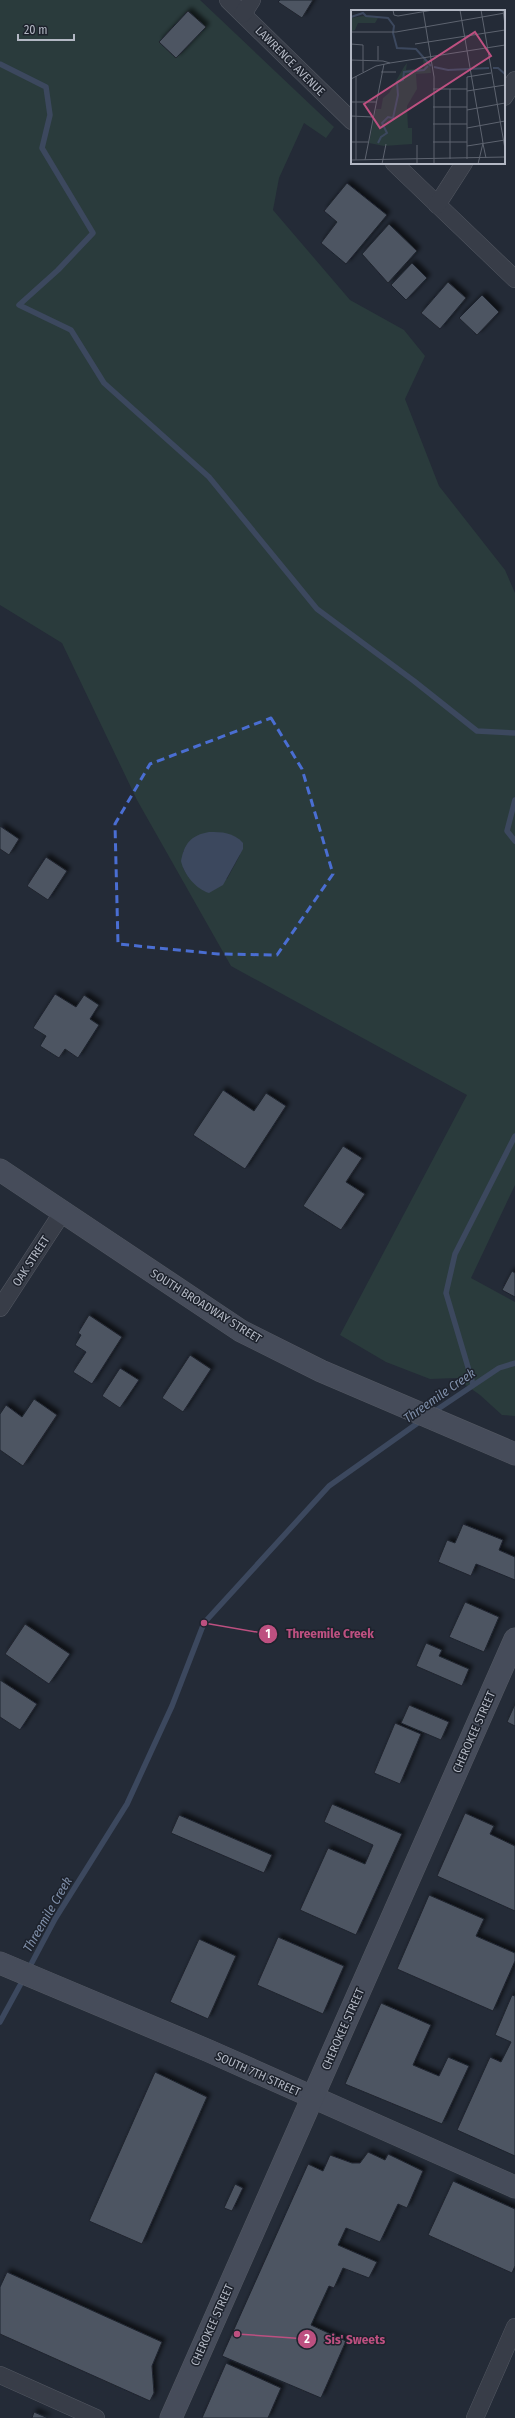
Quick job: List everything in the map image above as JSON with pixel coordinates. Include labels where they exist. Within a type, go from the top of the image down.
[{"type":"street","name":"LAWRENCE AVENUE","points":[[228,0],[351,121]]},
{"type":"street","points":[[243,14],[252,0]]},
{"type":"street","points":[[505,95],[515,80]]},
{"type":"street","points":[[395,164],[515,279]]},
{"type":"street","points":[[437,205],[463,164]]},
{"type":"street","name":"SOUTH BROADWAY STREET","points":[[0,1170],[62,1213],[241,1331],[321,1371],[515,1454]]},
{"type":"street","name":"OAK STREET","points":[[0,1308],[62,1213]]},
{"type":"street","name":"CHEROKEE STREET","points":[[171,2418],[515,1640]]},
{"type":"street","name":"SOUTH 7TH STREET","points":[[0,1963],[103,2006],[515,2187]]},
{"type":"street","points":[[475,2418],[515,2327]]},
{"type":"street","points":[[0,2375],[96,2418]]},
{"type":"highlighted area","points":[[271,718],[302,769],[333,874],[277,955],[218,954],[118,944],[115,824],[150,764]]},
{"type":"shaded area","points":[[0,0],[200,0],[334,127],[326,138],[304,123],[279,178],[273,210],[350,300],[404,330],[425,356],[405,399],[439,486],[505,570],[515,593],[515,1185],[471,1278],[515,1302],[515,1416],[502,1415],[480,1395],[456,1378],[430,1379],[386,1362],[340,1335],[467,1095],[231,966],[137,800],[62,643],[0,605]],"holes":[[[188,11],[205,27],[176,58],[159,42]],[[183,851],[240,855],[227,879],[189,878],[183,868]]]},
{"type":"water","points":[[209,832],[223,833],[239,839],[243,843],[243,849],[223,885],[209,893],[191,881],[181,861],[186,845],[189,841],[197,835]]},
{"type":"building","points":[[280,0],[313,0],[302,18],[278,2]]},
{"type":"building","points":[[188,11],[206,27],[176,58],[159,42]]},
{"type":"building","points":[[347,183],[387,215],[346,264],[321,243],[337,222],[324,211]]},
{"type":"building","points":[[389,224],[417,251],[388,283],[362,254]]},
{"type":"building","points":[[412,263],[427,278],[406,300],[391,285]]},
{"type":"building","points":[[448,282],[466,298],[440,329],[421,313]]},
{"type":"building","points":[[482,295],[499,312],[477,335],[459,318]]},
{"type":"building","points":[[0,826],[19,839],[9,855],[0,849]]},
{"type":"building","points":[[46,857],[67,871],[48,900],[27,886]]},
{"type":"building","points":[[55,994],[76,1007],[84,995],[99,1005],[90,1019],[99,1025],[78,1058],[65,1049],[59,1058],[40,1046],[46,1036],[33,1028]]},
{"type":"building","points":[[223,1090],[254,1111],[266,1093],[286,1106],[245,1169],[193,1135]]},
{"type":"building","points":[[343,1146],[362,1158],[346,1182],[365,1194],[341,1230],[303,1206]]},
{"type":"building","points":[[512,1271],[515,1273],[515,1297],[502,1290]]},
{"type":"building","points":[[89,1315],[122,1337],[92,1384],[73,1372],[86,1352],[75,1345],[81,1335],[78,1333]]},
{"type":"building","points":[[190,1355],[211,1369],[183,1412],[162,1398]]},
{"type":"building","points":[[120,1368],[139,1380],[120,1408],[102,1396]]},
{"type":"building","points":[[34,1399],[57,1415],[23,1466],[0,1450],[0,1414],[6,1405],[22,1417]]},
{"type":"building","points":[[463,1524],[503,1540],[499,1550],[515,1557],[515,1580],[476,1564],[471,1576],[438,1562],[447,1540],[455,1543]]},
{"type":"building","points":[[465,1602],[499,1617],[484,1652],[449,1637]]},
{"type":"building","points":[[25,1624],[70,1654],[49,1684],[5,1654]]},
{"type":"building","points":[[426,1643],[442,1650],[439,1656],[469,1669],[462,1686],[416,1666]]},
{"type":"building","points":[[0,1680],[37,1704],[20,1730],[0,1717]]},
{"type":"building","points":[[515,1704],[515,1726],[507,1722]]},
{"type":"building","points":[[409,1705],[449,1722],[441,1740],[401,1723]]},
{"type":"building","points":[[395,1723],[421,1734],[400,1784],[374,1773]]},
{"type":"building","points":[[332,1804],[402,1834],[356,1935],[300,1910],[328,1848],[365,1864],[373,1845],[324,1822]]},
{"type":"building","points":[[465,1813],[494,1826],[490,1834],[515,1846],[515,1911],[437,1876]]},
{"type":"building","points":[[179,1815],[272,1855],[264,1873],[171,1833]]},
{"type":"building","points":[[429,1895],[484,1919],[476,1936],[515,1953],[515,1961],[493,2011],[397,1969]]},
{"type":"building","points":[[278,1937],[344,1966],[323,2014],[257,1985]]},
{"type":"building","points":[[199,1939],[236,1956],[208,2019],[170,2002]]},
{"type":"building","points":[[512,1995],[515,1996],[515,2156],[457,2130],[490,2057],[501,2062],[511,2042],[495,2035]]},
{"type":"building","points":[[381,2003],[431,2025],[413,2065],[439,2076],[448,2057],[469,2066],[442,2124],[345,2084]]},
{"type":"building","points":[[155,2072],[207,2097],[142,2244],[89,2221]]},
{"type":"building","points":[[368,2152],[385,2160],[388,2154],[423,2171],[407,2208],[398,2204],[380,2242],[346,2228],[338,2245],[377,2262],[369,2278],[343,2268],[334,2288],[329,2286],[311,2325],[346,2341],[321,2398],[222,2356],[308,2164],[323,2171],[330,2155],[352,2163],[360,2163]]},
{"type":"building","points":[[453,2181],[515,2209],[515,2266],[512,2273],[428,2235]]},
{"type":"building","points":[[235,2184],[243,2188],[232,2211],[224,2208]]},
{"type":"building","points":[[7,2272],[162,2342],[152,2366],[154,2393],[150,2401],[0,2334],[0,2287]]},
{"type":"building","points":[[226,2363],[281,2388],[268,2418],[202,2418]]},
{"type":"building","points":[[34,2412],[48,2418],[32,2418]]},
{"type":"waterway","points":[[0,64],[46,87],[50,115],[42,148],[93,233],[58,270],[19,305],[71,330],[104,383],[209,477],[317,609],[414,681],[477,731],[515,733]]},
{"type":"waterway","points":[[515,800],[507,831],[515,841]]},
{"type":"waterway","points":[[473,1384],[446,1293],[455,1254],[515,1136]]},
{"type":"waterway","name":"Threemile Creek","points":[[432,1413],[499,1368],[515,1363]]},
{"type":"waterway","name":"Threemile Creek","points":[[28,1970],[55,1919],[127,1804],[172,1706],[204,1623],[329,1486],[422,1420]]},
{"type":"waterway","name":"Threemile Creek","points":[[0,2022],[24,1978]]},
{"type":"place","name":"Threemile Creek","points":[[204,1623]]},
{"type":"place","name":"Sis' Sweets","points":[[237,2334]]}]
